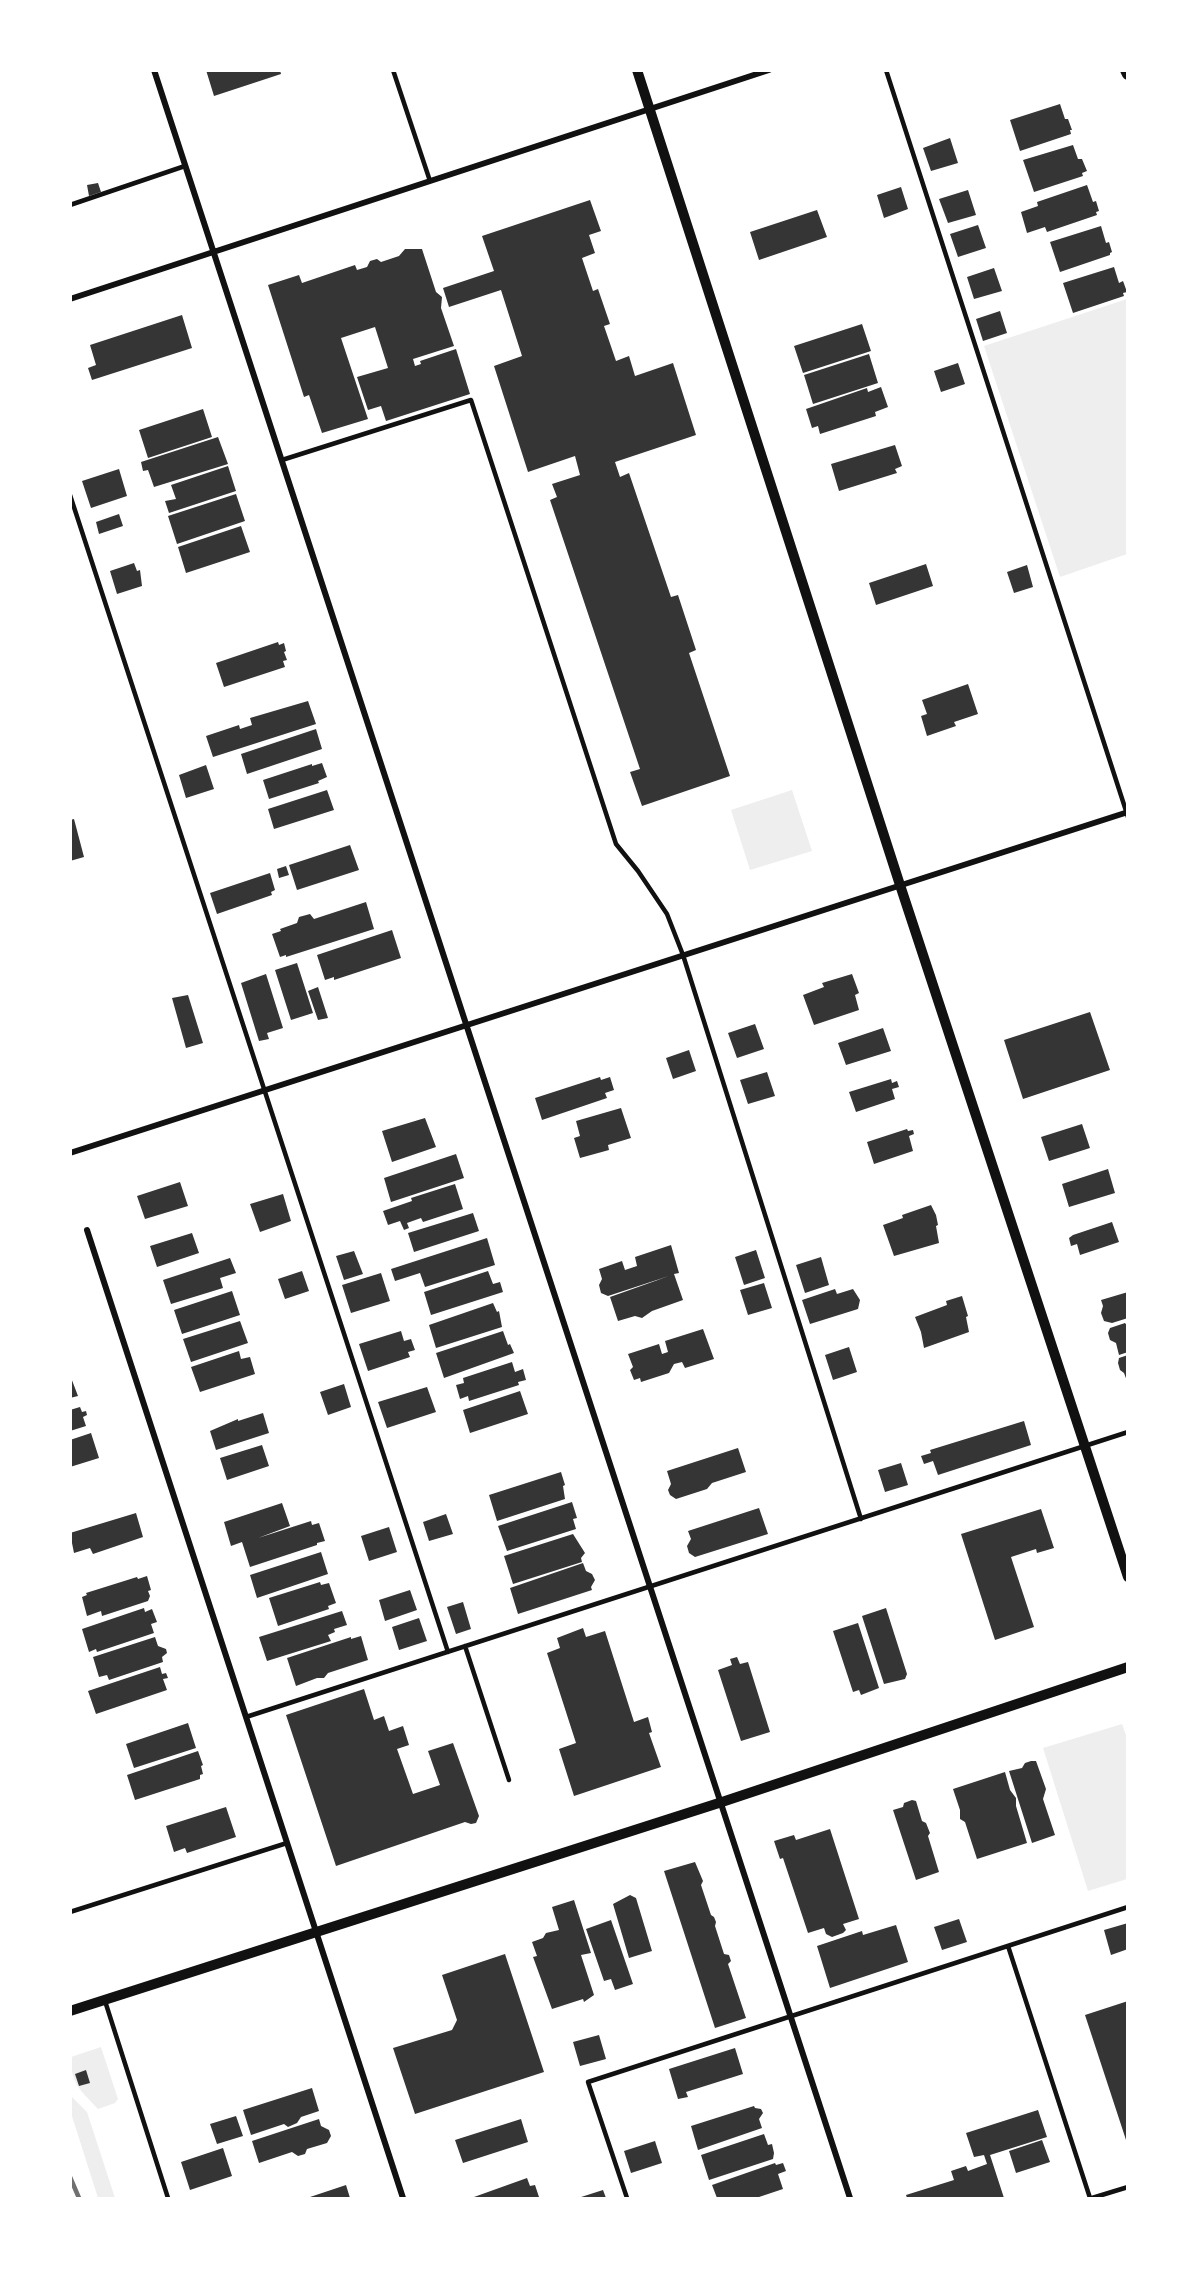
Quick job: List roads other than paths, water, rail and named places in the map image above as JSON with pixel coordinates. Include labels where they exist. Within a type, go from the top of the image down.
[{"type":"street","points":[[154,70],[850,2199]]},
{"type":"street","points":[[637,70],[900,885],[1128,1577]]},
{"type":"street","points":[[70,299],[769,70]]},
{"type":"street","points":[[70,1153],[1127,814]]},
{"type":"street","points":[[87,1230],[403,2199]]},
{"type":"street","points":[[70,2011],[722,1802],[1128,1667]]},
{"type":"lane","points":[[393,70],[430,181]]},
{"type":"lane","points":[[885,70],[1127,814]]},
{"type":"lane","points":[[70,205],[185,166]]},
{"type":"lane","points":[[282,460],[471,400],[616,844],[667,914],[683,955],[861,1519]]},
{"type":"lane","points":[[70,495],[448,1652]]},
{"type":"lane","points":[[246,1717],[1128,1432]]},
{"type":"lane","points":[[465,1646],[509,1780]]},
{"type":"lane","points":[[70,1911],[287,1843]]},
{"type":"lane","points":[[627,2199],[588,2082],[1128,1907]]},
{"type":"lane","points":[[1008,1946],[1091,2199],[1128,2187]]},
{"type":"lane","points":[[104,2000],[168,2199]]},
{"type":"railway","points":[[70,2177],[79,2198]]}]
